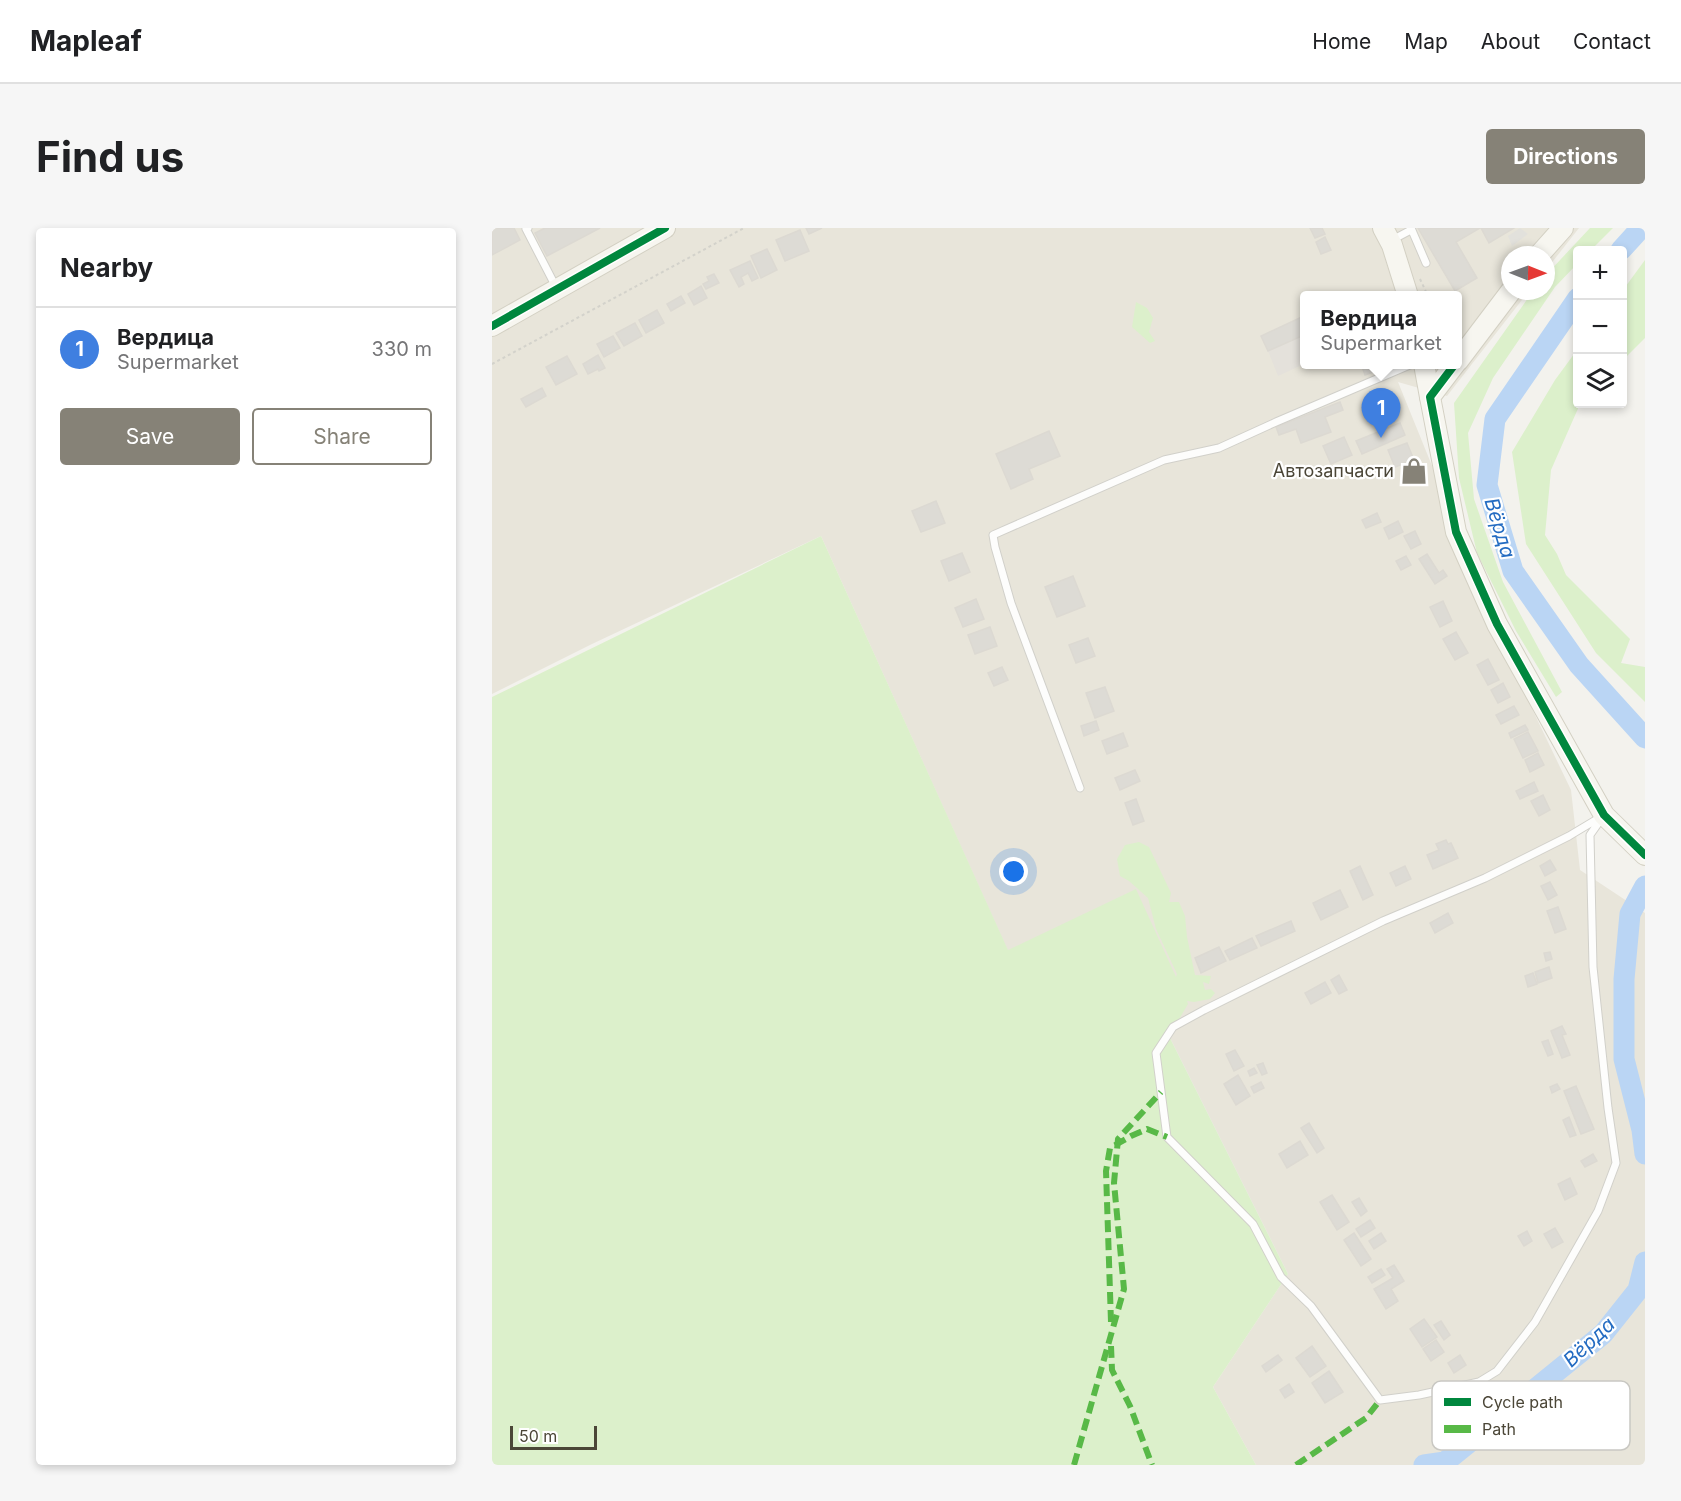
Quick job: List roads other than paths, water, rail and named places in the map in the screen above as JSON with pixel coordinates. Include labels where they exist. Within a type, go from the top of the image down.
[{"type":"street","points":[[492,326],[665,228]]},
{"type":"street","points":[[1547,246],[1563,228]]},
{"type":"street","points":[[1386,235],[1406,291]]},
{"type":"street","points":[[1462,355],[1504,300]]},
{"type":"street","points":[[1425,369],[1456,532],[1497,624],[1604,815],[1645,855]]},
{"type":"street","points":[[1430,397],[1451,369]]},
{"type":"lane","points":[[528,228],[526,229],[558,289]]},
{"type":"lane","points":[[1386,235],[1411,229],[1426,263]]},
{"type":"lane","points":[[1080,788],[1011,603],[993,535],[1164,460],[1219,448],[1400,369]]},
{"type":"lane","points":[[1432,1392],[1380,1400],[1311,1306],[1281,1277],[1253,1224],[1167,1137],[1156,1053],[1173,1027],[1383,921],[1442,897],[1569,837],[1604,815]]},
{"type":"lane","points":[[1481,1381],[1497,1371],[1535,1322],[1598,1211],[1616,1163],[1593,967],[1590,836],[1604,815]]},
{"type":"waterway","name":"Вёрда","points":[[1625,246],[1641,228]]},
{"type":"waterway","name":"Вёрда","points":[[1577,300],[1495,419],[1487,485],[1513,571],[1579,665],[1645,738]]},
{"type":"waterway","name":"Вёрда","points":[[1645,886],[1630,914],[1624,979],[1624,1059],[1642,1130],[1645,1154]]},
{"type":"waterway","name":"Вёрда","points":[[1545,1381],[1603,1334],[1638,1290],[1645,1262]]},
{"type":"waterway","name":"Вёрда","points":[[1424,1465],[1445,1462],[1460,1450]]},
{"type":"place","name":"Вердица","points":[[1381,438]]},
{"type":"place","name":"Автозапчасти","points":[[1414,471]]}]
